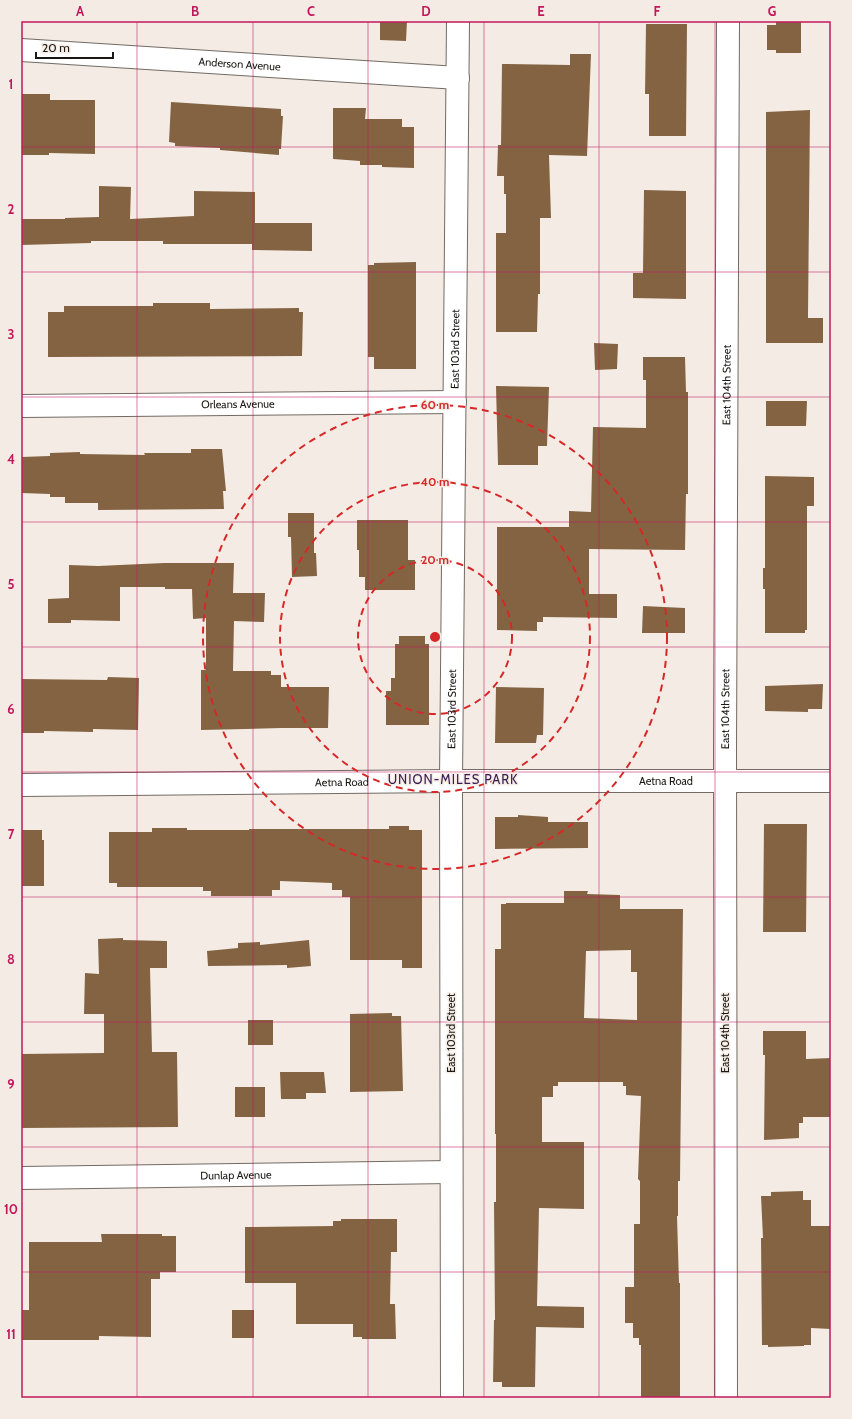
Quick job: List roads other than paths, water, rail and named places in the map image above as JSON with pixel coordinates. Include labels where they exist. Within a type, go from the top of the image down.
[{"type":"street","name":"East 103rd Street","points":[[452,1398],[451,781],[458,21]]},
{"type":"street","name":"East 104th Street","points":[[726,1398],[725,781],[728,21]]},
{"type":"street","name":"Anderson Avenue","points":[[21,50],[458,78]]},
{"type":"street","name":"Orleans Avenue","points":[[21,406],[455,402]]},
{"type":"street","name":"Aetna Road","points":[[21,785],[451,781],[831,781]]},
{"type":"street","name":"Dunlap Avenue","points":[[21,1178],[451,1172]]},
{"type":"district","name":"UNION-MILES PARK","points":[[453,779]]}]
